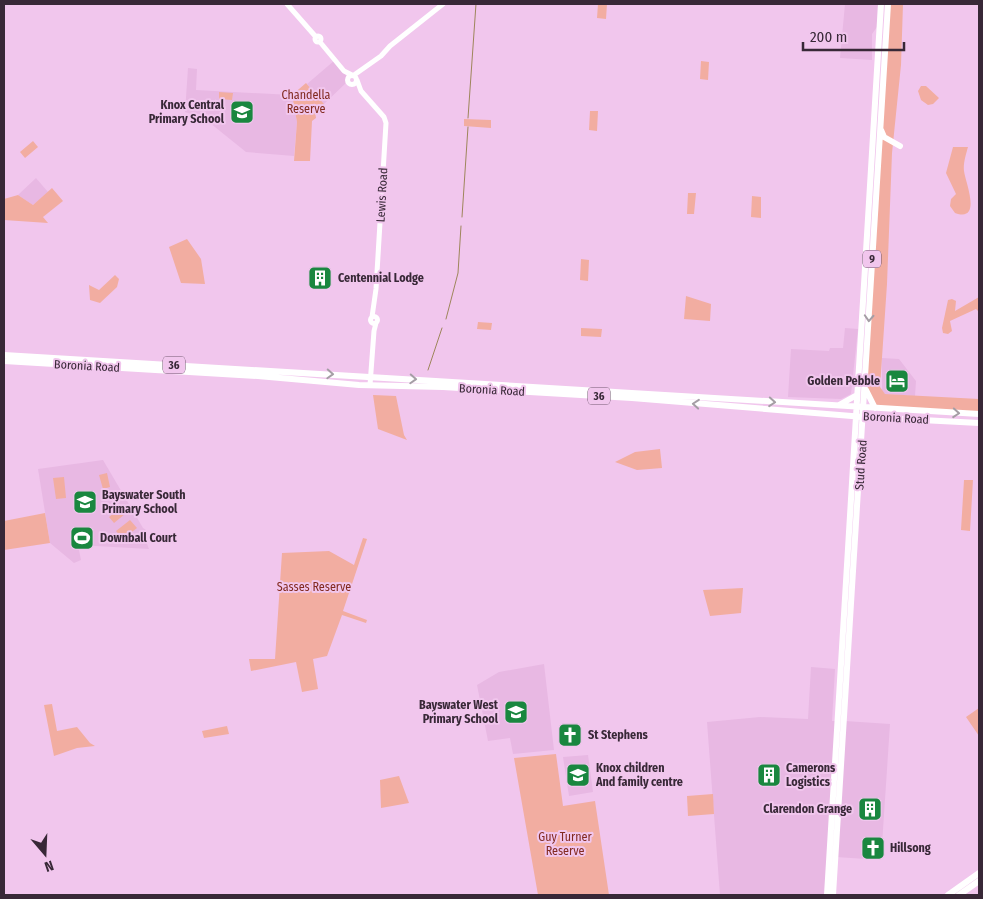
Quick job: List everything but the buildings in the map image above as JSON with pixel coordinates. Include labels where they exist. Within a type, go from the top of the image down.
[{"type":"main road","name":"Stud Road","points":[[840,748],[856,407],[881,4]]},
{"type":"main road","name":"Stud Road","points":[[827,895],[840,748],[866,388],[888,4]]},
{"type":"main road","points":[[880,127],[884,136],[900,146]]},
{"type":"main road","name":"Boronia Road","points":[[4,355],[979,414]]},
{"type":"main road","name":"Boronia Road","points":[[4,361],[258,376],[370,385],[465,388],[632,398],[864,417],[979,423]]},
{"type":"main road","points":[[866,388],[875,408]]},
{"type":"main road","points":[[835,406],[857,395]]},
{"type":"main road","name":"Stud Road","points":[[834,895],[838,766]]},
{"type":"main road","points":[[828,868],[836,847]]},
{"type":"main road","points":[[948,895],[979,873]]},
{"type":"main road","points":[[959,895],[979,881]]},
{"type":"street","name":"Lewis Road","points":[[287,4],[344,71],[353,78],[386,122],[370,385]]},
{"type":"street","points":[[353,78],[442,4]]},
{"type":"street","name":"Lewis Road","points":[[353,78],[352,84],[362,90]]},
{"type":"shaded area","points":[[845,4],[878,4],[877,27],[872,34],[872,60],[840,58]]},
{"type":"shaded area","points":[[335,60],[344,71],[348,81],[324,104],[307,84]]},
{"type":"shaded area","name":"Knox Central Primary School","points":[[188,68],[197,69],[196,90],[292,95],[297,122],[294,156],[246,152],[205,119],[185,112]]},
{"type":"shaded area","points":[[36,178],[48,192],[33,205],[18,195]]},
{"type":"shaded area","points":[[845,328],[858,329],[851,394],[841,399],[788,397],[791,349],[829,351],[830,348],[843,348]]},
{"type":"shaded area","points":[[882,358],[899,359],[916,381],[915,396],[885,394],[882,391]]},
{"type":"shaded area","name":"Bayswater South Primary School","points":[[103,460],[143,528],[146,530],[146,541],[149,549],[78,545],[81,560],[74,563],[50,543],[38,469]]},
{"type":"shaded area","name":"Bayswater West Primary School","points":[[544,664],[554,750],[513,754],[510,738],[488,741],[477,685],[499,672]]},
{"type":"shaded area","points":[[811,667],[835,669],[832,721],[838,721],[827,895],[720,895],[707,722],[760,717],[808,719]]},
{"type":"shaded area","points":[[845,721],[890,724],[881,860],[836,857]]},
{"type":"shaded area","name":"Knox children And family centre","points":[[588,755],[593,792],[569,796],[563,757]]},
{"type":"green space","points":[[598,4],[607,4],[606,19],[597,18]]},
{"type":"green space","points":[[888,4],[903,4],[901,65],[892,153],[887,284],[880,387],[885,394],[979,399],[979,414],[875,408],[866,388]]},
{"type":"green space","points":[[701,61],[709,62],[708,80],[700,79]]},
{"type":"green space","name":"Chandella Reserve","points":[[306,83],[324,104],[315,111],[316,118],[312,121],[310,161],[294,161],[297,122],[292,95]]},
{"type":"green space","points":[[921,86],[926,86],[939,98],[933,104],[928,105],[921,100],[918,91]]},
{"type":"green space","points":[[219,92],[233,93],[232,100],[219,99]]},
{"type":"green space","points":[[590,111],[598,111],[597,131],[589,130]]},
{"type":"green space","points":[[464,119],[491,120],[491,128],[464,126]]},
{"type":"green space","points":[[33,141],[38,147],[25,158],[20,152]]},
{"type":"green space","points":[[953,147],[968,147],[964,168],[970,207],[968,212],[963,214],[955,213],[950,206],[951,199],[956,194],[946,173]]},
{"type":"green space","points":[[52,188],[63,201],[43,217],[48,223],[4,220],[4,199],[18,195],[33,205]]},
{"type":"green space","points":[[688,193],[696,193],[694,214],[687,214]]},
{"type":"green space","points":[[752,196],[761,197],[761,218],[751,217]]},
{"type":"green space","points":[[187,239],[201,259],[205,284],[181,283],[169,247]]},
{"type":"green space","points":[[581,259],[589,260],[588,281],[580,280]]},
{"type":"green space","points":[[115,275],[119,279],[117,287],[100,303],[90,300],[89,285],[99,290]]},
{"type":"green space","points":[[686,296],[711,304],[710,321],[684,319]]},
{"type":"green space","points":[[979,297],[979,312],[976,309],[950,321],[952,331],[948,334],[943,333],[942,328],[948,300],[956,301],[955,311]]},
{"type":"green space","points":[[478,322],[492,323],[491,330],[477,329]]},
{"type":"green space","points":[[581,328],[602,329],[601,337],[581,336]]},
{"type":"green space","points":[[373,395],[396,396],[404,435],[407,440],[378,429]]},
{"type":"green space","points":[[660,449],[662,468],[637,470],[615,462],[635,452]]},
{"type":"green space","points":[[107,473],[110,487],[103,489],[99,475]]},
{"type":"green space","points":[[64,477],[66,498],[56,499],[53,478]]},
{"type":"green space","points":[[964,480],[973,480],[970,531],[961,530]]},
{"type":"green space","points":[[120,508],[125,514],[114,523],[109,517]]},
{"type":"green space","points":[[45,513],[50,543],[4,550],[4,521]]},
{"type":"green space","points":[[130,520],[137,528],[123,539],[116,531]]},
{"type":"green space","name":"Sasses Reserve","points":[[363,538],[367,539],[343,611],[367,620],[366,623],[342,615],[327,656],[313,659],[318,689],[302,692],[296,662],[251,671],[249,659],[275,659],[282,553],[329,551],[354,565]]},
{"type":"green space","points":[[743,588],[741,613],[710,616],[703,590]]},
{"type":"green space","points":[[52,704],[57,731],[77,727],[90,743],[95,746],[77,748],[54,756],[44,705]]},
{"type":"green space","points":[[979,708],[979,736],[966,717]]},
{"type":"green space","points":[[227,726],[229,734],[204,738],[202,731]]},
{"type":"green space","name":"Guy Turner Reserve","points":[[556,754],[563,806],[595,801],[609,895],[538,895],[514,758]]},
{"type":"green space","points":[[399,776],[409,803],[381,808],[380,780]]},
{"type":"green space","points":[[713,794],[714,814],[688,816],[687,796]]},
{"type":"waterway","points":[[468,118],[476,4]]},
{"type":"waterway","points":[[462,217],[468,127]]},
{"type":"waterway","points":[[446,319],[458,273],[461,226]]},
{"type":"waterway","points":[[428,370],[442,328]]},
{"type":"place","name":"Knox Central Primary School","points":[[242,112]]},
{"type":"place","name":"Centennial Lodge","points":[[320,278]]},
{"type":"place","name":"Golden Pebble","points":[[897,381]]},
{"type":"place","name":"Bayswater South Primary School","points":[[85,502]]},
{"type":"place","name":"Downball Court","points":[[82,538]]},
{"type":"place","name":"Bayswater West Primary School","points":[[516,712]]},
{"type":"place","name":"St Stephens","points":[[570,735]]},
{"type":"place","name":"Knox children And family centre","points":[[578,775]]},
{"type":"place","name":"Camerons Logistics","points":[[769,775]]},
{"type":"place","name":"Clarendon Grange","points":[[870,809]]},
{"type":"place","name":"Hillsong","points":[[873,848]]}]
